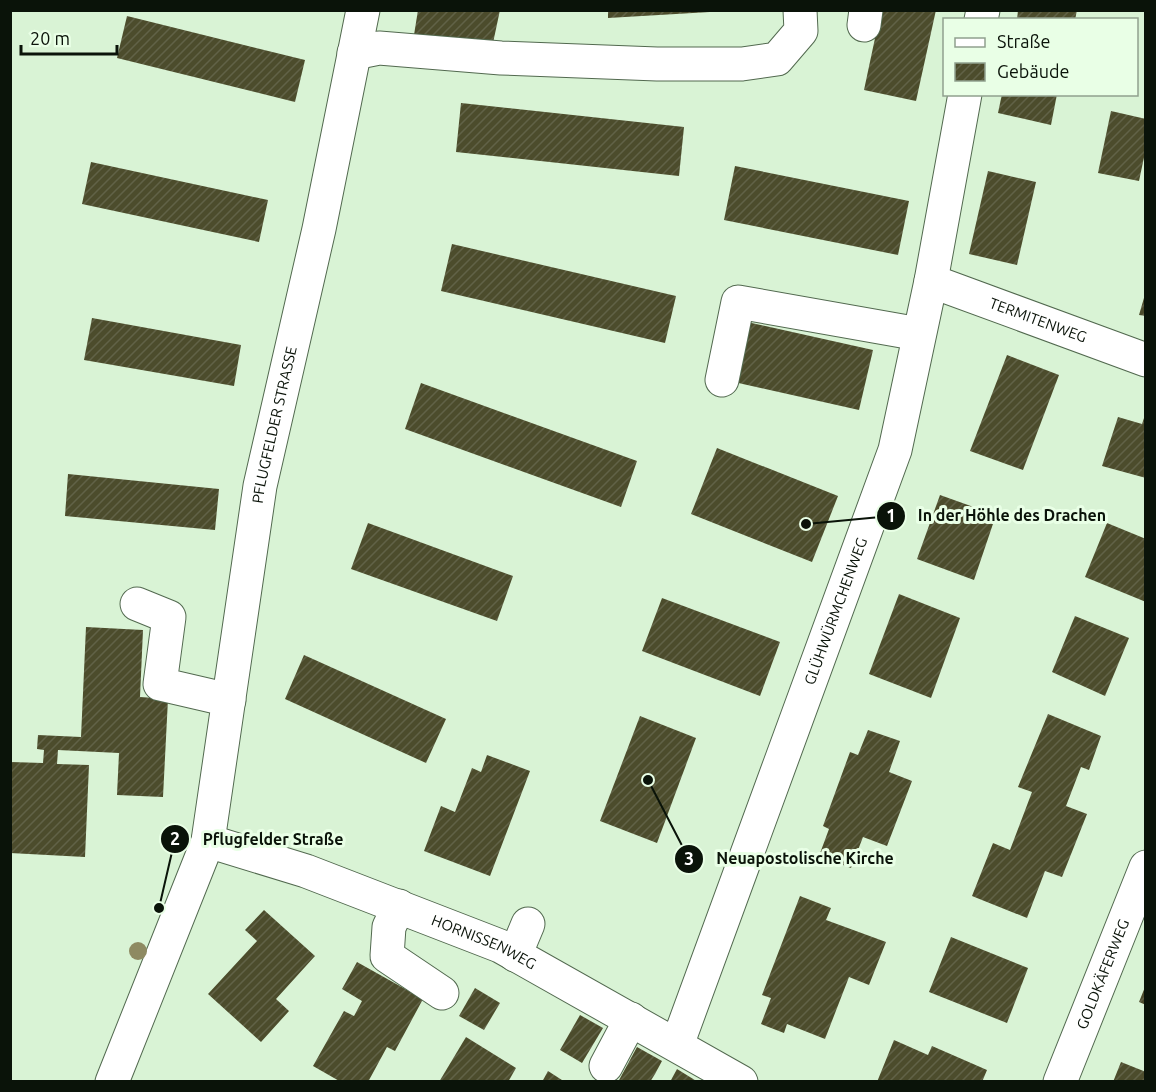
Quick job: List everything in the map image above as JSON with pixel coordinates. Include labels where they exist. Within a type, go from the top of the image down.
[{"type":"street","name":"PFLUGFELDER STRASSE","points":[[117,1073],[208,841],[260,486],[319,229],[363,10]]},
{"type":"street","points":[[354,53],[379,48],[513,58],[657,64],[742,64],[777,60],[801,31],[800,10]]},
{"type":"street","name":"GLÜHWÜRMCHENWEG","points":[[677,1045],[895,450],[931,281],[965,96]]},
{"type":"street","name":"TERMITENWEG","points":[[931,281],[1146,360]]},
{"type":"street","points":[[722,380],[738,302],[919,334]]},
{"type":"street","points":[[137,604],[169,617],[160,684],[229,700]]},
{"type":"street","name":"HORNISSENWEG","points":[[208,841],[306,871],[399,906],[515,955],[677,1045],[733,1080]]},
{"type":"street","name":"GOLDKÄFERWEG","points":[[1060,1082],[1146,867]]},
{"type":"street","points":[[399,906],[389,927],[387,956],[442,993]]},
{"type":"street","points":[[515,955],[528,924]]},
{"type":"street","points":[[606,1066],[631,1019]]},
{"type":"street","points":[[85,1082],[117,1073]]},
{"type":"building","points":[[418,10],[500,10],[493,43],[414,35]]},
{"type":"building","points":[[608,10],[710,10],[710,12],[608,18]]},
{"type":"building","points":[[881,10],[936,10],[916,101],[864,90]]},
{"type":"building","points":[[1018,10],[1077,10],[1075,18],[1017,18]]},
{"type":"building","points":[[127,16],[305,60],[295,102],[117,58]]},
{"type":"building","points":[[1002,96],[1057,96],[1051,125],[998,113]]},
{"type":"building","points":[[461,103],[684,127],[679,176],[456,152]]},
{"type":"building","points":[[1111,111],[1146,119],[1146,148],[1139,181],[1098,173]]},
{"type":"building","points":[[91,162],[268,200],[259,242],[82,204]]},
{"type":"building","points":[[735,166],[909,201],[898,255],[724,220]]},
{"type":"building","points":[[988,171],[1036,182],[1017,265],[969,254]]},
{"type":"building","points":[[452,244],[676,296],[665,343],[441,291]]},
{"type":"building","points":[[1146,291],[1146,316],[1139,315]]},
{"type":"building","points":[[92,318],[241,345],[234,386],[84,360]]},
{"type":"building","points":[[747,322],[873,350],[859,410],[734,382]]},
{"type":"building","points":[[1007,355],[1059,375],[1023,470],[970,451]]},
{"type":"building","points":[[421,383],[637,461],[621,507],[405,429]]},
{"type":"building","points":[[1145,415],[1146,478],[1102,466],[1118,417],[1142,424]]},
{"type":"building","points":[[717,448],[838,496],[812,562],[691,514]]},
{"type":"building","points":[[68,474],[219,489],[215,530],[65,516]]},
{"type":"building","points":[[940,495],[996,515],[974,580],[917,559]]},
{"type":"building","points":[[368,523],[513,576],[497,621],[351,569]]},
{"type":"building","points":[[1107,523],[1146,539],[1146,602],[1085,577]]},
{"type":"building","points":[[899,594],[960,618],[931,698],[869,674]]},
{"type":"building","points":[[662,598],[780,642],[760,696],[642,651]]},
{"type":"building","points":[[1075,616],[1129,638],[1105,696],[1052,672]]},
{"type":"building","points":[[86,627],[143,630],[140,697],[168,699],[163,797],[117,795],[119,753],[58,750],[57,764],[89,765],[85,857],[10,853],[11,762],[43,763],[44,750],[37,749],[38,735],[81,737]]},
{"type":"building","points":[[304,655],[446,719],[426,763],[285,699]]},
{"type":"building","points":[[1048,714],[1101,736],[1089,770],[1081,767],[1066,806],[1087,814],[1062,877],[1045,871],[1027,918],[972,896],[993,843],[1010,850],[1032,792],[1018,787]]},
{"type":"building","points":[[640,716],[696,738],[657,843],[600,821]]},
{"type":"building","points":[[868,730],[900,741],[889,772],[912,781],[887,846],[863,837],[851,868],[819,856],[829,829],[823,826],[850,752],[858,755]]},
{"type":"building","points":[[487,755],[530,771],[490,876],[424,851],[441,806],[455,812],[472,768],[481,772]]},
{"type":"building","points":[[800,896],[831,908],[826,920],[886,942],[869,985],[849,977],[825,1039],[787,1024],[784,1033],[761,1024],[771,998],[762,995]]},
{"type":"building","points":[[264,910],[315,956],[276,999],[289,1011],[261,1042],[208,994],[257,941],[245,930]]},
{"type":"building","points":[[951,937],[1028,968],[1007,1023],[929,992]]},
{"type":"building","points":[[357,962],[423,999],[395,1051],[387,1047],[368,1082],[341,1082],[313,1066],[344,1011],[354,1016],[362,1001],[342,989]]},
{"type":"building","points":[[1146,987],[1146,1005],[1139,1002]]},
{"type":"building","points":[[475,988],[500,1003],[484,1030],[459,1016]]},
{"type":"building","points":[[580,1015],[603,1028],[582,1063],[560,1050]]},
{"type":"building","points":[[466,1037],[516,1068],[508,1082],[439,1082]]},
{"type":"building","points":[[894,1040],[928,1055],[932,1046],[987,1070],[982,1082],[877,1082]]},
{"type":"building","points":[[637,1047],[662,1061],[655,1074],[650,1082],[618,1082]]},
{"type":"building","points":[[1121,1062],[1146,1072],[1146,1082],[1113,1082]]},
{"type":"building","points":[[677,1069],[698,1082],[670,1082]]},
{"type":"building","points":[[548,1071],[565,1082],[542,1082]]},
{"type":"place","name":"In der Höhle des Drachen","points":[[806,524]]},
{"type":"place","name":"Neuapostolische Kirche","points":[[648,780]]},
{"type":"place","name":"Pflugfelder Straße","points":[[159,908]]}]
